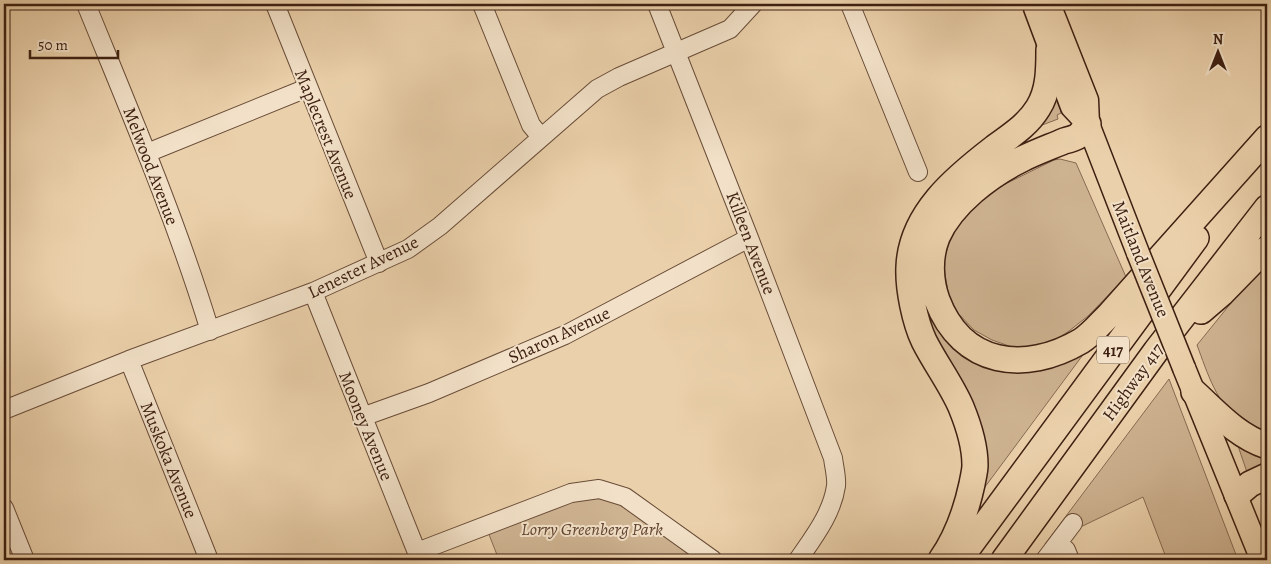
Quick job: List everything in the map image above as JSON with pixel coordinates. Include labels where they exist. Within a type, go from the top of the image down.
[{"type":"highway","points":[[941,560],[952,545],[967,508],[975,467],[974,448],[961,407],[923,339],[910,290],[909,266],[914,243],[925,215],[937,198],[965,171],[1025,126],[1039,108],[1047,87],[1050,50]]},
{"type":"highway","points":[[965,171],[1020,141],[1073,122],[1088,124]]},
{"type":"highway","points":[[1088,124],[1078,136],[1022,159],[985,180],[952,212],[937,238],[931,264],[934,292],[943,315],[961,338],[979,352],[1012,361],[1043,358],[1083,340],[1109,315],[1267,138]]},
{"type":"highway","name":"417","points":[[959,560],[1267,138]]},
{"type":"highway","name":"Highway 417","points":[[1004,560],[1156,351],[1267,208]]},
{"type":"highway","points":[[1156,351],[1222,293],[1261,252],[1267,249]]},
{"type":"highway","points":[[1194,392],[1239,433],[1267,446]]},
{"type":"highway","points":[[1236,495],[1250,484],[1267,476]]},
{"type":"highway","points":[[1236,495],[1255,496],[1267,491]]},
{"type":"main road","name":"Maitland Avenue","points":[[1034,4],[1072,108],[1088,124]]},
{"type":"main road","name":"Maitland Avenue","points":[[1049,4],[1088,100],[1088,124],[1262,560]]},
{"type":"street","name":"Melwood Avenue","points":[[86,4],[147,153],[193,275],[210,331]]},
{"type":"street","name":"Maplecrest Avenue","points":[[275,4],[378,263]]},
{"type":"street","points":[[482,4],[531,125],[541,137]]},
{"type":"street","name":"Killeen Avenue","points":[[657,4],[833,458],[836,484],[831,507],[798,560]]},
{"type":"street","name":"Lenester Avenue","points":[[4,410],[129,360],[313,292],[408,249],[440,226],[597,89],[618,77],[730,29],[753,4]]},
{"type":"street","points":[[850,4],[918,172]]},
{"type":"street","points":[[147,153],[308,88]]},
{"type":"street","name":"Sharon Avenue","points":[[362,417],[429,393],[565,335],[749,238]]},
{"type":"street","name":"Mooney Avenue","points":[[313,292],[418,556]]},
{"type":"street","name":"Muskoka Avenue","points":[[129,360],[208,560]]},
{"type":"street","points":[[418,556],[571,493],[599,489],[625,497],[713,560]]},
{"type":"street","points":[[4,508],[25,560]]},
{"type":"street","points":[[1045,560],[1073,523]]},
{"type":"street","points":[[1058,543],[1066,550],[1070,560]]},
{"type":"green space","points":[[1055,95],[1061,111],[1057,115],[1058,119],[1029,130]]},
{"type":"green space","points":[[1032,141],[1001,161],[924,255],[970,355],[1085,352],[982,491],[923,321],[923,229],[1014,149]]},
{"type":"green space","points":[[1060,159],[1076,163],[1126,277],[1088,316],[1052,342],[1038,347],[1012,347],[992,340],[974,330],[956,311],[948,292],[943,262],[955,225],[991,191],[1054,160]]},
{"type":"green space","points":[[1267,265],[1267,436],[1233,416],[1219,398],[1197,345],[1231,303]]},
{"type":"green space","points":[[1169,379],[1238,560],[1167,560],[1143,497],[1045,544]]},
{"type":"green space","points":[[1237,443],[1267,452],[1267,470],[1249,478]]},
{"type":"green space","name":"Lorry Greenberg Park","points":[[596,497],[619,504],[697,560],[499,560],[488,532],[572,499]]}]
